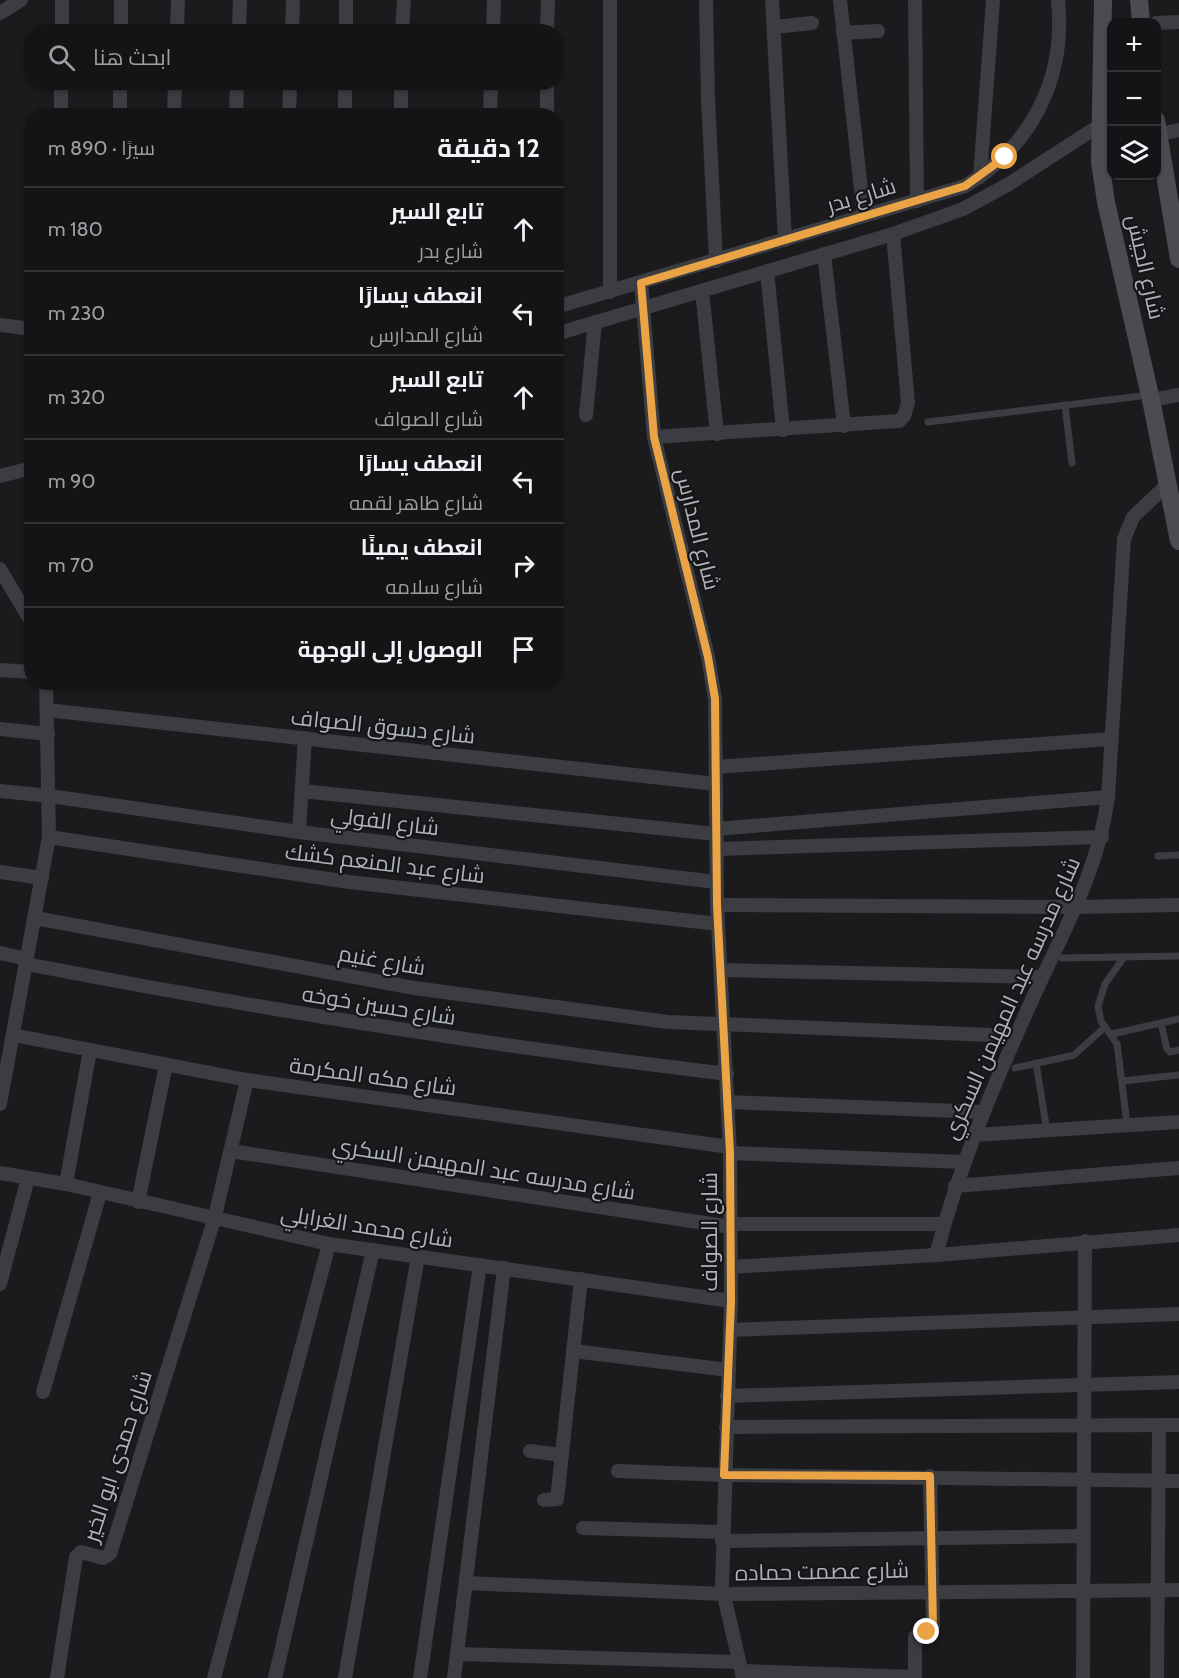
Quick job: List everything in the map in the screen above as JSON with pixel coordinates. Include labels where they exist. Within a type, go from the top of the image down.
[{"type":"main road","name":"شارع الجيش","points":[[1103,0],[1107,50],[1100,125],[1100,162],[1106,202],[1150,397],[1179,541]]},
{"type":"main road","points":[[1139,0],[1141,18]]},
{"type":"main road","name":"شارع الجيش","points":[[1161,145],[1178,248]]},
{"type":"street","points":[[0,13],[21,0]]},
{"type":"street","points":[[62,0],[62,24]]},
{"type":"street","points":[[121,24],[122,0]]},
{"type":"street","points":[[177,24],[178,0]]},
{"type":"street","points":[[239,24],[240,0]]},
{"type":"street","points":[[292,24],[293,0]]},
{"type":"street","points":[[346,0],[346,24]]},
{"type":"street","points":[[402,24],[404,0]]},
{"type":"street","points":[[493,24],[494,0]]},
{"type":"street","points":[[547,24],[548,0]]},
{"type":"street","points":[[610,0],[610,292]]},
{"type":"street","points":[[706,0],[716,261]]},
{"type":"street","points":[[772,0],[786,240]]},
{"type":"street","points":[[840,0],[864,216]]},
{"type":"street","points":[[915,0],[917,201]]},
{"type":"street","points":[[980,177],[993,0]]},
{"type":"street","name":"شارع بدر","points":[[564,306],[917,201],[965,186],[980,177],[1005,157],[1026,133],[1042,106],[1053,76],[1059,45],[1058,0]]},
{"type":"street","points":[[1161,23],[1179,22]]},
{"type":"street","points":[[774,27],[812,23]]},
{"type":"street","points":[[843,33],[878,31]]},
{"type":"street","points":[[61,90],[61,108]]},
{"type":"street","points":[[120,90],[120,108]]},
{"type":"street","points":[[174,108],[175,90]]},
{"type":"street","points":[[236,108],[237,90]]},
{"type":"street","points":[[289,108],[290,90]]},
{"type":"street","points":[[345,90],[345,108]]},
{"type":"street","points":[[400,108],[401,90]]},
{"type":"street","points":[[490,108],[491,90]]},
{"type":"street","points":[[546,108],[547,90]]},
{"type":"street","name":"شارع بدر","points":[[564,332],[893,234],[963,209],[1010,184],[1100,125]]},
{"type":"street","points":[[1161,127],[1179,130]]},
{"type":"street","points":[[654,437],[893,423],[904,416],[907,410],[893,234]]},
{"type":"street","points":[[824,254],[844,426]]},
{"type":"street","points":[[767,271],[783,430]]},
{"type":"street","name":"شارع المدارس","points":[[641,283],[654,437],[712,678],[716,784]]},
{"type":"street","points":[[702,291],[717,434]]},
{"type":"street","points":[[586,415],[595,322]]},
{"type":"street","points":[[1,329],[24,329]]},
{"type":"street","points":[[1150,397],[1179,395]]},
{"type":"street","points":[[0,476],[24,470]]},
{"type":"street","name":"شارع مدرسه عبد المهيمن السكري","points":[[936,1255],[955,1186],[982,1112],[1042,977],[1078,907],[1102,837],[1108,797],[1124,539],[1133,517],[1168,484]]},
{"type":"street","points":[[0,569],[24,610]]},
{"type":"street","points":[[0,670],[24,672]]},
{"type":"street","points":[[0,1104],[49,837],[46,690]]},
{"type":"street","name":"شارع دسوق الصواف","points":[[47,710],[716,784]]},
{"type":"street","points":[[0,729],[48,734]]},
{"type":"street","points":[[299,832],[305,738]]},
{"type":"street","points":[[716,767],[1111,739]]},
{"type":"street","name":"شارع الصواف","points":[[716,784],[716,882],[729,1102],[731,1225],[731,1301],[722,1536],[723,1594],[741,1671]]},
{"type":"street","points":[[302,790],[716,832],[1108,797]]},
{"type":"street","name":"شارع الفولي","points":[[0,791],[50,796],[299,832],[716,882]]},
{"type":"street","name":"شارع عبد المنعم كشك","points":[[49,837],[350,882],[718,924]]},
{"type":"street","points":[[716,849],[1102,837]]},
{"type":"street","points":[[0,872],[42,878]]},
{"type":"street","points":[[717,905],[1078,907],[1179,905]]},
{"type":"street","name":"شارع غنيم","points":[[34,918],[414,988],[668,1022],[1016,1036]]},
{"type":"street","name":"شارع حسين خوخه","points":[[0,953],[27,962],[199,998],[554,1053],[727,1074]]},
{"type":"street","points":[[721,970],[1042,977]]},
{"type":"street","name":"شارع مكه المكرمة","points":[[13,1035],[247,1080],[730,1150],[963,1162]]},
{"type":"street","points":[[66,1184],[90,1050]]},
{"type":"street","points":[[138,1202],[166,1065]]},
{"type":"street","points":[[214,1220],[247,1080]]},
{"type":"street","points":[[729,1102],[982,1112]]},
{"type":"street","points":[[973,1135],[1179,1122]]},
{"type":"street","name":"شارع مدرسه عبد المهيمن السكري","points":[[231,1151],[731,1225],[944,1224]]},
{"type":"street","points":[[955,1186],[1179,1168]]},
{"type":"street","name":"شارع محمد الغرابلي","points":[[0,1173],[66,1184],[214,1220],[329,1244],[731,1301]]},
{"type":"street","points":[[0,1284],[28,1178]]},
{"type":"street","points":[[43,1392],[100,1192]]},
{"type":"street","name":"شارع حمدى ابو الخير","points":[[57,1678],[76,1555],[82,1552],[105,1558],[110,1554],[214,1220]]},
{"type":"street","points":[[731,1267],[936,1255],[1179,1235]]},
{"type":"street","points":[[1083,1678],[1085,1241]]},
{"type":"street","points":[[214,1678],[329,1244]]},
{"type":"street","points":[[275,1678],[373,1250]]},
{"type":"street","points":[[345,1678],[418,1256]]},
{"type":"street","points":[[420,1678],[480,1265]]},
{"type":"street","points":[[454,1678],[504,1268]]},
{"type":"street","points":[[544,1500],[557,1500],[581,1279]]},
{"type":"street","points":[[730,1330],[1179,1314]]},
{"type":"street","points":[[573,1351],[729,1370]]},
{"type":"street","points":[[727,1396],[1086,1383],[1179,1382]]},
{"type":"street","points":[[726,1426],[1179,1425]]},
{"type":"street","points":[[1157,1678],[1160,1590],[1159,1426]]},
{"type":"street","points":[[530,1451],[562,1455]]},
{"type":"street","points":[[618,1471],[724,1475],[1179,1481]]},
{"type":"street","points":[[457,1654],[741,1671],[915,1678],[915,1637],[919,1633],[927,1632],[933,1626],[930,1476]]},
{"type":"street","points":[[583,1528],[722,1536],[931,1539],[1084,1536]]},
{"type":"street","name":"شارع عصمت حماده","points":[[466,1583],[723,1594],[1179,1590]]},
{"type":"lane","points":[[928,422],[1150,397]]},
{"type":"lane","points":[[1065,405],[1072,464]]},
{"type":"lane","points":[[1158,856],[1179,855]]},
{"type":"lane","points":[[1062,958],[1179,956]]},
{"type":"lane","points":[[1124,957],[1105,984],[1099,999],[1100,1017],[1118,1044],[1126,1116]]},
{"type":"lane","points":[[1112,1035],[1179,1019]]},
{"type":"lane","points":[[1161,1023],[1167,1049],[1179,1053]]},
{"type":"lane","points":[[1015,1068],[1074,1055],[1105,1027]]},
{"type":"lane","points":[[1036,1064],[1046,1125]]},
{"type":"lane","points":[[1122,1081],[1179,1075]]},
{"type":"route","points":[[927,1632],[933,1626],[930,1476],[724,1475],[731,1301],[730,1153],[717,905],[715,699],[708,657],[654,437],[641,283],[965,186],[1005,157]]}]
